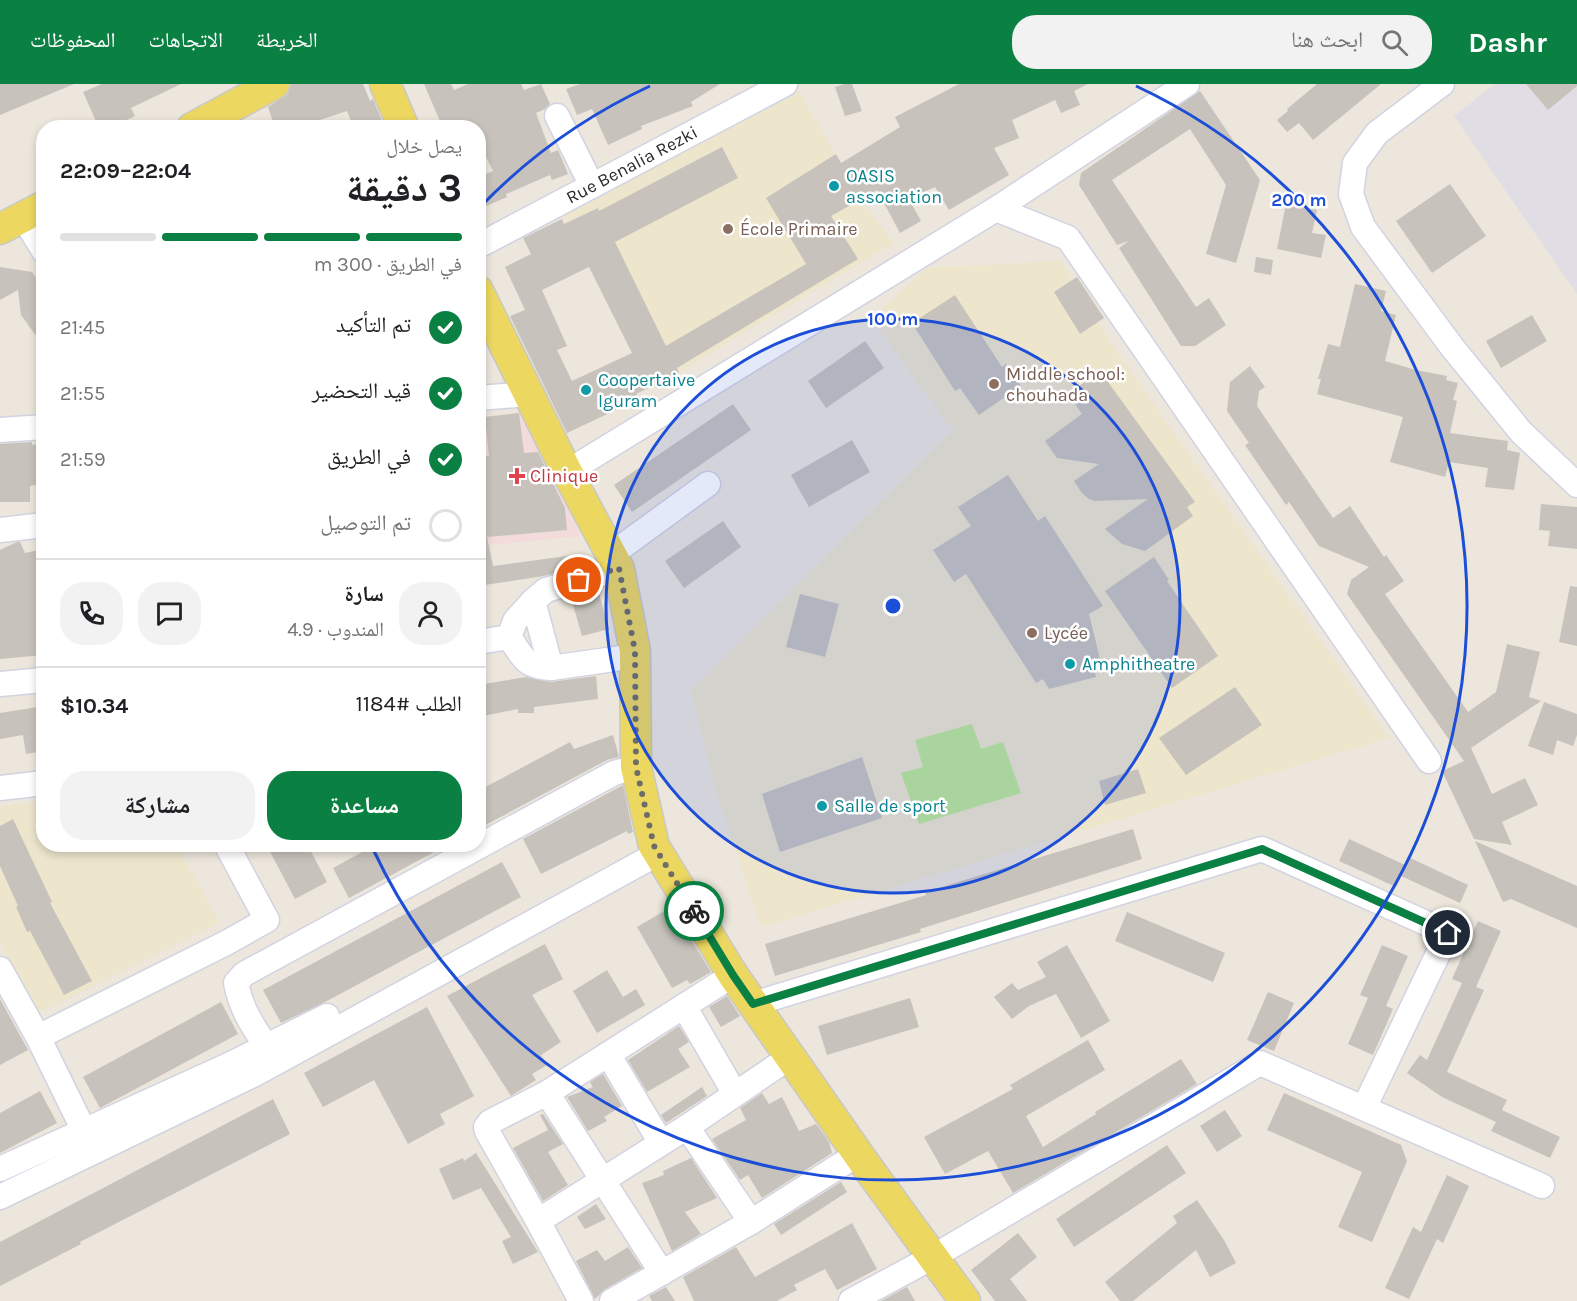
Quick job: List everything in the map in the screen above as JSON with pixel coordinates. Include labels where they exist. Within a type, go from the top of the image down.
[{"type":"main road","points":[[207,120],[274,84]]},
{"type":"main road","points":[[385,84],[401,120]]},
{"type":"main road","points":[[486,307],[567,472],[615,561],[635,656],[636,767],[657,850],[733,975],[858,1154],[965,1301]]},
{"type":"street","name":"Rue Benalia Rezki","points":[[486,242],[785,84]]},
{"type":"street","points":[[567,472],[996,209],[1187,84]]},
{"type":"street","points":[[1442,84],[1377,133],[1355,163],[1351,194],[1363,227],[1452,347],[1521,432],[1577,485]]},
{"type":"street","points":[[557,116],[592,186]]},
{"type":"street","points":[[996,209],[1068,238],[1429,761]]},
{"type":"street","points":[[22,218],[36,239]]},
{"type":"street","points":[[486,397],[528,394]]},
{"type":"street","points":[[0,430],[36,427]]},
{"type":"street","points":[[509,637],[515,621],[546,590],[615,561],[708,484]]},
{"type":"street","points":[[0,530],[36,526]]},
{"type":"street","points":[[533,601],[551,668]]},
{"type":"street","points":[[486,641],[509,637]]},
{"type":"street","points":[[509,637],[528,664],[535,667],[551,668],[635,656]]},
{"type":"street","points":[[0,684],[36,681]]},
{"type":"street","points":[[486,843],[614,773],[636,767]]},
{"type":"street","points":[[0,788],[36,784]]},
{"type":"street","points":[[753,1004],[1262,849],[1448,933],[1364,1108]]},
{"type":"street","points":[[0,1169],[84,1131],[272,1054],[657,850]]},
{"type":"street","points":[[38,1037],[226,943],[267,920],[230,852]]},
{"type":"street","points":[[272,1054],[253,1029],[239,998],[236,983],[244,974],[469,852]]},
{"type":"street","points":[[0,969],[38,1037],[94,1153]]},
{"type":"street","points":[[581,1301],[486,1127],[490,1122],[547,1093],[733,975]]},
{"type":"street","points":[[684,1006],[735,1094]]},
{"type":"street","points":[[0,1197],[255,1074],[272,1054]]},
{"type":"street","points":[[608,1054],[661,1143]]},
{"type":"street","points":[[538,1221],[687,1127],[790,1057]]},
{"type":"street","points":[[851,1301],[933,1257],[1260,1063],[1542,1186]]},
{"type":"street","points":[[547,1093],[662,1273]]},
{"type":"street","points":[[687,1127],[751,1222]]},
{"type":"street","points":[[612,1301],[751,1222],[858,1154]]},
{"type":"shaded area","points":[[1495,84],[1577,84],[1577,294],[1454,116]]},
{"type":"shaded area","name":"École Primaire","points":[[799,91],[861,199],[894,243],[649,390],[566,215]]},
{"type":"shaded area","name":"Lycée","points":[[1061,261],[1112,345],[1389,738],[761,927],[716,791],[691,690],[956,427],[948,424],[871,318],[927,268]]},
{"type":"shaded area","name":"Clinique","points":[[526,409],[580,536],[486,545],[486,416],[520,413]]},
{"type":"shaded area","points":[[36,802],[36,852],[181,852],[219,923],[39,1013],[0,942],[0,806]]},
{"type":"green space","points":[[972,724],[981,749],[1003,742],[1021,793],[919,824],[901,773],[923,767],[915,740]]},
{"type":"building","points":[[0,84],[74,84],[0,115]]},
{"type":"building","points":[[102,84],[181,84],[131,108],[135,116],[127,120],[95,120],[83,92]]},
{"type":"building","points":[[291,84],[363,84],[370,101],[373,99],[382,120],[351,120],[347,111],[320,120],[272,120],[268,107],[288,94]]},
{"type":"building","points":[[424,84],[451,84],[454,90],[468,84],[521,84],[524,90],[541,84],[550,104],[536,113],[551,153],[558,150],[568,174],[552,180],[550,175],[506,194],[507,197],[486,206],[486,174],[493,171],[486,157],[486,120],[440,120]]},
{"type":"building","points":[[580,84],[720,84],[691,102],[693,106],[641,126],[642,129],[608,145],[592,109],[577,115],[566,89]]},
{"type":"building","points":[[852,84],[862,111],[845,116],[835,87]]},
{"type":"building","points":[[959,84],[1088,84],[1074,91],[1080,105],[1061,113],[1055,100],[1012,120],[1019,138],[994,148],[1009,175],[949,210],[935,187],[909,199],[921,221],[900,233],[877,190],[831,216],[858,259],[677,368],[679,373],[636,394],[639,399],[567,433],[510,316],[525,310],[505,267],[531,254],[523,238],[562,219],[564,224],[598,208],[599,211],[722,147],[738,178],[615,242],[666,346],[806,264],[766,198],[836,154],[841,163],[900,127],[895,117]],"holes":[[[589,267],[632,353],[572,381],[557,350],[567,346],[542,290]]]},
{"type":"building","points":[[1317,84],[1381,84],[1313,140],[1299,123],[1287,132],[1277,120]]},
{"type":"building","points":[[1526,84],[1577,84],[1577,86],[1548,110]]},
{"type":"building","points":[[1200,91],[1260,180],[1236,263],[1206,254],[1226,185],[1190,129],[1112,180],[1196,307],[1209,298],[1226,325],[1195,346],[1181,346],[1119,248],[1129,241],[1117,245],[1079,185],[1081,173]]},
{"type":"building","points":[[1450,184],[1486,236],[1432,273],[1396,221]]},
{"type":"building","points":[[1286,204],[1317,210],[1312,233],[1326,235],[1321,258],[1277,249]]},
{"type":"building","points":[[1256,257],[1273,260],[1271,275],[1254,272]]},
{"type":"building","points":[[0,267],[32,272],[36,278],[36,336],[21,315],[18,290],[0,300]]},
{"type":"building","points":[[1077,277],[1104,318],[1080,334],[1054,292]]},
{"type":"building","points":[[1355,284],[1386,291],[1381,311],[1396,315],[1385,361],[1447,376],[1446,380],[1458,383],[1453,400],[1457,401],[1450,433],[1508,441],[1507,450],[1520,453],[1514,490],[1485,487],[1488,468],[1449,462],[1445,477],[1390,462],[1403,417],[1317,394],[1321,379],[1318,379],[1328,344],[1340,347]]},
{"type":"building","points":[[955,295],[1002,367],[1006,364],[1021,386],[979,415],[960,388],[955,391],[912,323]]},
{"type":"building","points":[[1532,315],[1547,341],[1501,368],[1486,341]]},
{"type":"building","points":[[865,341],[884,368],[826,408],[808,381]]},
{"type":"building","points":[[1250,366],[1265,387],[1259,391],[1257,406],[1333,518],[1350,506],[1384,557],[1386,555],[1404,581],[1385,594],[1468,712],[1496,692],[1507,644],[1540,652],[1529,697],[1541,701],[1471,748],[1492,794],[1525,778],[1538,805],[1502,822],[1512,845],[1474,839],[1442,771],[1464,761],[1347,594],[1351,580],[1369,567],[1319,546],[1289,502],[1286,505],[1245,445],[1249,443],[1227,411],[1230,382]]},
{"type":"building","points":[[1100,371],[1195,502],[1187,507],[1193,516],[1145,551],[1122,544],[1105,529],[1148,499],[1095,501],[1089,499],[1074,481],[1099,464],[1057,458],[1045,441],[1082,414],[1068,394]]},
{"type":"building","points":[[733,404],[751,430],[632,512],[614,485]]},
{"type":"building","name":"Clinique","points":[[519,413],[524,453],[538,452],[565,508],[567,530],[487,537],[493,566],[574,555],[576,567],[544,576],[486,585],[486,456],[489,456],[486,417]]},
{"type":"building","points":[[852,440],[870,472],[809,507],[791,475]]},
{"type":"building","points":[[32,442],[32,445],[36,444],[36,485],[30,486],[30,502],[0,502],[0,444]]},
{"type":"building","points":[[1008,475],[1038,521],[1045,516],[1103,606],[1089,614],[1101,663],[1093,665],[1096,677],[1049,689],[1043,679],[1036,683],[966,574],[954,582],[933,550],[971,526],[958,507]]},
{"type":"building","points":[[1541,504],[1577,507],[1577,549],[1548,546],[1550,531],[1539,530]]},
{"type":"building","points":[[723,521],[741,547],[684,588],[665,561]]},
{"type":"building","points":[[20,542],[25,553],[36,551],[36,656],[0,659],[0,550]]},
{"type":"building","points":[[1154,557],[1169,580],[1167,581],[1218,656],[1172,688],[1105,591]]},
{"type":"building","points":[[1570,586],[1577,587],[1577,646],[1559,642]]},
{"type":"building","points":[[598,590],[609,629],[582,636],[571,598]]},
{"type":"building","points":[[800,594],[839,604],[825,657],[786,647]]},
{"type":"building","points":[[596,676],[598,699],[534,707],[534,713],[518,713],[518,709],[486,715],[486,684],[526,677],[550,682]]},
{"type":"building","points":[[1235,687],[1262,725],[1186,775],[1159,738]]},
{"type":"building","points":[[1544,702],[1577,714],[1577,735],[1573,746],[1557,740],[1553,755],[1528,746]]},
{"type":"building","points":[[36,707],[36,752],[26,754],[23,735],[0,739],[0,713]]},
{"type":"building","points":[[613,735],[619,757],[607,760],[486,825],[486,787],[570,742],[574,749]]},
{"type":"building","name":"Salle de sport","points":[[862,757],[882,818],[780,852],[762,794]]},
{"type":"building","points":[[1138,769],[1146,793],[1105,805],[1099,781]]},
{"type":"building","points":[[623,785],[633,832],[628,834],[627,831],[541,874],[523,839]]},
{"type":"building","points":[[13,819],[52,902],[50,903],[92,981],[64,995],[30,931],[27,932],[0,866],[0,826]]},
{"type":"building","points":[[1133,829],[1142,859],[920,929],[921,932],[775,976],[765,944],[926,895],[925,892]]},
{"type":"building","points":[[1349,839],[1405,865],[1408,857],[1468,885],[1460,903],[1401,876],[1396,887],[1339,861]]},
{"type":"building","points":[[1475,841],[1577,886],[1577,928],[1511,899],[1503,902]]},
{"type":"building","points":[[270,852],[311,852],[327,882],[295,899]]},
{"type":"building","points":[[362,852],[434,852],[349,898],[333,868]]},
{"type":"building","points":[[502,862],[521,897],[325,1002],[281,1023],[263,990]]},
{"type":"building","points":[[671,907],[711,972],[690,984],[687,980],[672,988],[637,927]]},
{"type":"building","points":[[1127,912],[1225,953],[1213,982],[1115,941]]},
{"type":"building","points":[[1478,921],[1501,931],[1476,987],[1484,990],[1447,1072],[1507,1100],[1502,1110],[1560,1137],[1550,1158],[1491,1131],[1496,1122],[1442,1097],[1407,1073],[1420,1055],[1427,1060],[1462,983],[1452,979]]},
{"type":"building","points":[[545,944],[563,979],[532,995],[561,1042],[541,1055],[547,1065],[532,1074],[536,1080],[511,1096],[447,996]]},
{"type":"building","points":[[1067,945],[1110,1021],[1081,1038],[1056,994],[1029,1006],[1012,1019],[994,997],[1012,983],[1018,990],[1046,977],[1037,962]]},
{"type":"building","points":[[1382,945],[1408,956],[1386,1006],[1393,1009],[1373,1055],[1348,1044],[1368,998],[1360,995]]},
{"type":"building","points":[[607,970],[623,997],[636,989],[645,1005],[597,1033],[573,991]]},
{"type":"building","points":[[1268,992],[1294,1003],[1274,1051],[1247,1040]]},
{"type":"building","points":[[727,996],[740,1016],[721,1027],[709,1007]]},
{"type":"building","points":[[910,998],[919,1027],[827,1055],[818,1026]]},
{"type":"building","points":[[0,999],[28,1050],[0,1065]]},
{"type":"building","points":[[221,1002],[238,1034],[100,1108],[83,1077]]},
{"type":"building","points":[[427,1007],[474,1096],[440,1114],[445,1124],[408,1144],[374,1080],[323,1107],[304,1073]]},
{"type":"building","points":[[679,1026],[689,1042],[678,1049],[690,1067],[647,1092],[628,1060]]},
{"type":"building","points":[[1088,1040],[1105,1070],[1026,1116],[1043,1147],[1181,1059],[1197,1084],[1013,1193],[988,1151],[945,1174],[924,1137],[1013,1089],[1010,1085]]},
{"type":"building","points":[[603,1074],[622,1106],[604,1117],[607,1121],[588,1131],[567,1097],[593,1087],[590,1082]]},
{"type":"building","points":[[702,1087],[707,1096],[666,1123],[661,1115]]},
{"type":"building","points":[[40,1091],[57,1123],[0,1153],[0,1113]]},
{"type":"building","points":[[762,1093],[769,1104],[782,1097],[799,1131],[816,1124],[829,1142],[832,1153],[762,1198],[748,1175],[740,1180],[712,1139],[746,1120],[740,1108]]},
{"type":"building","points":[[1284,1093],[1401,1145],[1407,1161],[1372,1242],[1338,1227],[1362,1172],[1267,1130]]},
{"type":"building","points":[[273,1099],[290,1134],[80,1242],[81,1244],[0,1286],[0,1242]]},
{"type":"building","points":[[1225,1110],[1242,1136],[1217,1152],[1200,1126]]},
{"type":"building","points":[[543,1114],[563,1144],[548,1152],[568,1185],[543,1201],[513,1148],[548,1130],[540,1115]]},
{"type":"building","points":[[1167,1145],[1186,1173],[1074,1247],[1056,1219]]},
{"type":"building","points":[[476,1153],[538,1252],[513,1264],[502,1241],[511,1237],[481,1188],[453,1200],[439,1169],[463,1158],[464,1161]]},
{"type":"building","points":[[691,1158],[717,1198],[685,1212],[701,1234],[672,1251],[642,1183],[664,1175],[663,1171]]},
{"type":"building","points":[[1447,1175],[1469,1186],[1443,1243],[1437,1239],[1409,1299],[1385,1288],[1413,1227],[1421,1232]]},
{"type":"building","points":[[841,1182],[847,1192],[781,1235],[774,1224]]},
{"type":"building","points":[[1197,1200],[1224,1240],[1236,1263],[1210,1277],[1196,1250],[1133,1301],[1120,1301],[1105,1282],[1177,1223],[1173,1216]]},
{"type":"building","points":[[596,1204],[606,1219],[585,1229],[577,1217]]},
{"type":"building","points":[[852,1223],[877,1269],[837,1290],[825,1269],[794,1285],[797,1290],[777,1301],[694,1301],[683,1277],[736,1247],[755,1277]]},
{"type":"building","points":[[1018,1233],[1037,1257],[1010,1279],[1027,1301],[995,1301],[971,1270]]},
{"type":"building","points":[[628,1247],[642,1268],[605,1289],[595,1299],[576,1261],[597,1250],[605,1261]]},
{"type":"building","points":[[666,1287],[675,1301],[652,1301],[649,1296]]},
{"type":"building","points":[[907,1287],[915,1301],[881,1301]]},
{"type":"way so far","points":[[579,580],[619,568],[635,651],[636,767],[654,846],[694,911]]},
{"type":"place","name":"OASIS association","points":[[834,186]]},
{"type":"place","name":"École Primaire","points":[[728,229]]},
{"type":"place","name":"Middle school: chouhada","points":[[994,384]]},
{"type":"place","name":"Coopertaive Iguram","points":[[586,390]]},
{"type":"place","name":"Clinique","points":[[517,476]]},
{"type":"place","name":"Lycée","points":[[1032,633]]},
{"type":"place","name":"Amphitheatre","points":[[1070,664]]},
{"type":"place","name":"Salle de sport","points":[[822,806]]},
{"type":"route","points":[[694,911],[753,1004],[1262,849],[1448,933]]}]
